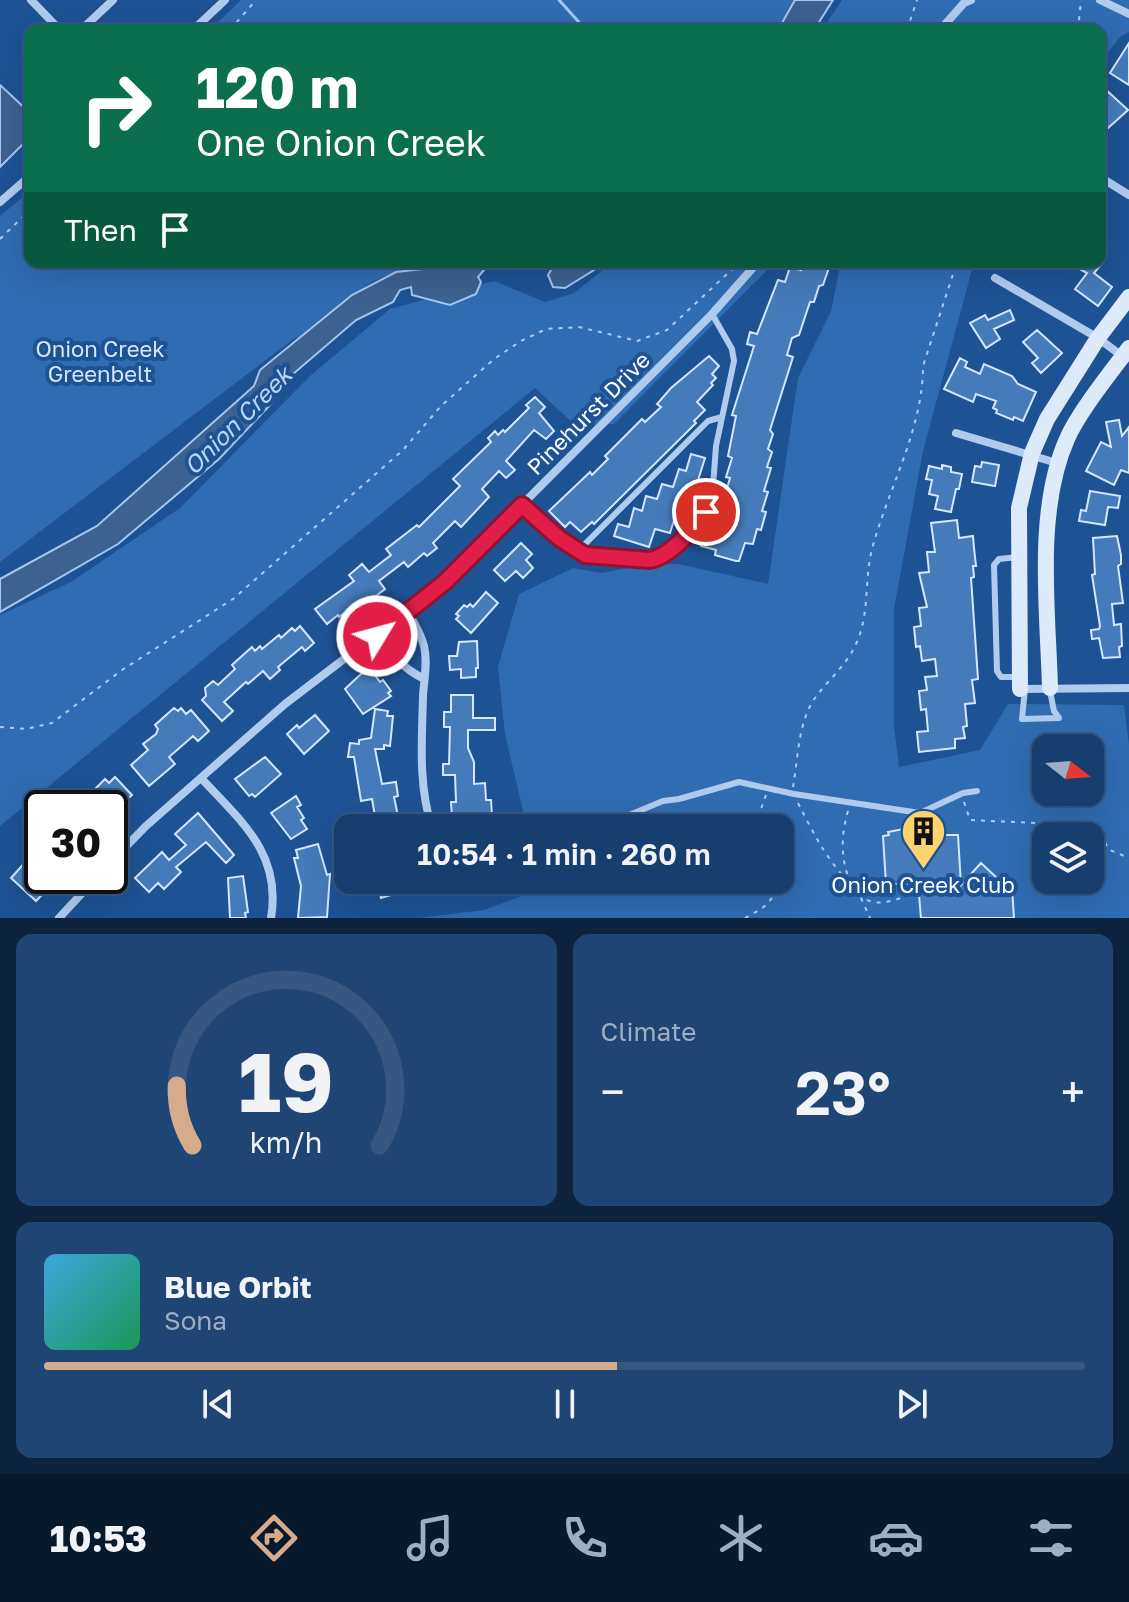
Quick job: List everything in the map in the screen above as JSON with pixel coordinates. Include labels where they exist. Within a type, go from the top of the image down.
[{"type":"street","points":[[31,0],[54,24]]},
{"type":"street","points":[[87,24],[113,0]]},
{"type":"street","points":[[199,24],[225,0]]},
{"type":"street","points":[[945,24],[964,3],[971,0]]},
{"type":"street","points":[[1100,0],[1129,14]]},
{"type":"street","points":[[0,202],[24,181]]},
{"type":"street","points":[[1106,181],[1129,195]]},
{"type":"street","name":"Pinehurst Drive","points":[[128,844],[285,704],[445,582],[712,314],[753,268]]},
{"type":"street","points":[[995,278],[1126,352],[1068,436],[1057,463],[1046,538],[1050,688]]},
{"type":"street","points":[[1129,297],[1098,338],[1047,419],[1032,453],[1019,508],[1022,685],[1129,688]]},
{"type":"street","points":[[956,433],[1032,453],[1057,463]]},
{"type":"street","points":[[408,612],[424,643],[427,665],[421,751],[427,814]]},
{"type":"street","points":[[377,636],[392,657],[424,679]]},
{"type":"street","points":[[201,778],[256,838],[270,869],[274,893],[271,918]]},
{"type":"street","points":[[59,918],[81,894]]},
{"type":"lane","points":[[522,505],[559,538],[585,555],[659,558],[693,529],[706,512],[713,487],[722,417],[734,361],[732,349],[712,314]]},
{"type":"lane","points":[[578,551],[708,421],[722,417]]},
{"type":"lane","points":[[1019,557],[999,559],[994,565],[997,671],[1001,677],[1022,685],[1022,719],[1059,718],[1054,711],[1050,688]]},
{"type":"lane","points":[[632,814],[663,801],[739,782],[794,794],[920,813],[963,793],[977,791]]},
{"type":"path","points":[[235,24],[256,0]]},
{"type":"path","points":[[909,24],[917,0]]},
{"type":"path","points":[[1079,24],[1081,0]]},
{"type":"path","points":[[0,239],[24,216]]},
{"type":"path","points":[[0,727],[26,729],[52,723],[122,670],[233,599],[403,450],[441,406],[494,359],[521,341],[546,329],[579,327],[637,341],[667,330],[734,268]]},
{"type":"path","points":[[870,918],[861,897],[819,847],[792,792],[805,717],[814,699],[841,668],[855,645],[866,616],[867,570],[915,420],[923,366],[955,268]]},
{"type":"path","points":[[761,814],[769,788]]},
{"type":"path","points":[[963,793],[970,820],[1081,825],[1094,830],[1110,850],[1129,858]]},
{"type":"path","points":[[850,802],[842,849],[846,873],[853,888]]},
{"type":"path","points":[[745,918],[768,904],[775,894]]},
{"type":"path","points":[[861,897],[884,903],[904,897]]},
{"type":"green space","points":[[241,0],[795,0],[781,24],[216,24]]},
{"type":"green space","points":[[842,0],[1129,0],[1129,32],[1120,37],[1106,54],[1106,24],[826,24]]},
{"type":"green space","name":"Onion Creek Greenbelt","points":[[24,196],[24,268],[421,268],[384,277],[358,291],[300,340],[296,337],[0,562],[0,216]]},
{"type":"green space","points":[[605,268],[769,268],[614,424],[576,426],[535,388],[44,790],[24,790],[24,806],[0,826],[0,615],[71,582],[180,508],[310,376],[390,309],[494,281],[545,302],[574,293]]},
{"type":"green space","name":"Onion Creek Club","points":[[840,268],[972,268],[923,451],[894,609],[894,726],[899,767],[980,750],[1008,704],[1124,705],[1129,745],[1129,918],[419,918],[484,910],[527,894],[794,894],[794,814],[524,814],[505,734],[498,667],[519,594],[573,568],[601,573],[643,565],[678,564],[768,584],[798,378],[831,311]]},
{"type":"water","points":[[795,0],[833,0],[818,24],[781,24]]},
{"type":"water","points":[[0,85],[24,107],[24,143],[0,167]]},
{"type":"water","name":"Onion Creek","points":[[486,268],[478,277],[481,282],[476,294],[450,305],[412,295],[411,287],[400,290],[393,302],[356,320],[279,386],[272,403],[219,459],[118,544],[0,612],[0,579],[97,526],[254,386],[260,370],[352,295],[396,272]]},
{"type":"water","points":[[549,268],[597,268],[565,288],[553,287],[548,275]]},
{"type":"building","points":[[1129,43],[1129,85],[1110,73]]},
{"type":"building","points":[[1106,90],[1128,110],[1106,128]]},
{"type":"building","points":[[790,268],[829,268],[814,302],[810,302],[799,335],[792,338],[787,355],[793,357],[770,430],[773,434],[768,449],[772,452],[767,467],[771,468],[764,491],[768,492],[762,511],[766,512],[761,530],[757,529],[753,544],[745,543],[739,561],[736,561],[715,555],[716,550],[701,546],[706,530],[714,532],[718,518],[722,519],[729,496],[725,495],[730,478],[726,477],[732,458],[728,456],[736,416],[732,415],[754,346],[747,344],[750,332],[757,334],[778,280],[785,282]]},
{"type":"building","points":[[1078,268],[1098,268],[1094,273],[1112,287],[1098,306],[1075,289],[1087,273]]},
{"type":"building","points":[[1010,310],[1014,320],[994,329],[1000,339],[986,348],[970,323],[985,315],[988,320]]},
{"type":"building","points":[[1037,330],[1062,353],[1041,373],[1032,363],[1038,358],[1023,342]]},
{"type":"building","points":[[709,356],[719,366],[712,374],[716,378],[711,383],[713,385],[697,402],[705,410],[694,421],[696,423],[594,524],[592,522],[581,532],[570,522],[565,527],[549,511],[590,472],[592,475],[608,459],[605,456],[642,419],[645,422],[661,407],[657,404],[671,388]]},
{"type":"building","points":[[960,358],[967,362],[965,367],[980,374],[984,364],[1012,376],[1018,384],[1036,392],[1023,421],[996,413],[997,410],[993,408],[996,401],[976,394],[973,402],[944,389]]},
{"type":"building","points":[[535,397],[545,407],[539,413],[554,431],[546,439],[534,430],[506,461],[515,470],[506,478],[499,471],[482,489],[489,497],[461,527],[455,521],[433,543],[437,548],[427,556],[424,553],[408,567],[404,562],[379,581],[385,589],[347,618],[344,613],[327,624],[315,609],[354,581],[349,575],[362,564],[369,572],[391,555],[386,549],[417,525],[419,527],[460,486],[453,479],[491,442],[488,438],[495,431],[498,435],[503,430],[505,432],[529,408],[526,405]]},
{"type":"building","points":[[1119,420],[1122,436],[1129,427],[1129,473],[1121,470],[1114,485],[1086,471],[1101,442],[1111,447],[1106,422]]},
{"type":"building","points":[[691,454],[705,458],[695,490],[699,491],[695,505],[687,502],[682,519],[675,517],[670,533],[655,529],[649,547],[614,536],[618,524],[629,527],[634,508],[642,511],[646,496],[657,499],[662,484],[673,487],[679,469],[686,471]]},
{"type":"building","points":[[982,462],[999,465],[995,486],[972,482],[975,466],[981,467]]},
{"type":"building","points":[[942,465],[951,467],[951,472],[962,474],[951,512],[935,509],[938,496],[929,494],[932,480],[926,479],[929,466],[942,469]]},
{"type":"building","points":[[1090,491],[1120,496],[1118,508],[1108,507],[1105,525],[1079,521],[1081,510],[1086,511]]},
{"type":"building","points":[[957,520],[959,538],[973,536],[976,566],[973,566],[974,577],[971,578],[978,679],[972,680],[975,703],[965,704],[965,738],[955,739],[955,748],[919,752],[917,732],[928,731],[926,709],[921,710],[919,691],[927,690],[925,677],[937,676],[935,659],[922,661],[920,646],[916,647],[914,627],[921,626],[919,608],[927,607],[919,573],[929,572],[927,552],[935,552],[931,523]]},
{"type":"building","points":[[1117,536],[1123,603],[1112,604],[1114,625],[1121,624],[1122,646],[1119,647],[1120,657],[1103,658],[1099,638],[1092,639],[1091,630],[1100,626],[1092,575],[1095,574],[1093,538]]},
{"type":"building","points":[[521,543],[532,554],[526,560],[533,568],[523,578],[516,571],[505,581],[494,570]]},
{"type":"building","points":[[486,592],[498,603],[471,633],[456,619],[459,616],[456,614],[464,605],[473,607]]},
{"type":"building","points":[[300,626],[314,643],[305,651],[302,647],[278,667],[280,670],[270,679],[263,671],[248,684],[246,682],[224,702],[233,711],[222,721],[202,700],[206,696],[205,688],[213,681],[218,685],[235,669],[232,665],[252,647],[255,651],[260,646],[262,649],[279,635],[281,638],[292,628],[295,631]]},
{"type":"building","points":[[477,641],[476,677],[461,678],[461,669],[450,670],[449,656],[457,656],[459,642]]},
{"type":"building","points":[[371,670],[380,682],[383,680],[391,696],[363,714],[345,689],[362,673]]},
{"type":"building","points":[[451,695],[473,695],[473,718],[495,718],[495,730],[468,730],[468,748],[474,762],[474,784],[485,783],[486,800],[491,800],[492,814],[452,814],[451,802],[456,802],[455,775],[443,775],[443,764],[449,764],[450,727],[444,727],[444,712],[451,712]]},
{"type":"building","points":[[174,708],[178,711],[181,708],[186,714],[191,710],[209,731],[198,741],[193,736],[169,757],[175,764],[149,786],[131,765],[148,750],[143,744],[156,734],[158,729],[155,725]]},
{"type":"building","points":[[375,709],[388,711],[387,716],[393,716],[390,746],[375,749],[382,784],[396,782],[398,796],[394,797],[398,814],[375,814],[372,799],[361,801],[354,757],[348,757],[350,743],[359,744],[359,740],[371,738]]},
{"type":"building","points":[[315,715],[329,731],[304,754],[287,734]]},
{"type":"building","points":[[265,757],[281,774],[255,797],[252,794],[249,796],[235,779]]},
{"type":"building","points":[[115,777],[127,790],[94,790],[105,779],[109,783]]},
{"type":"building","points":[[296,796],[301,805],[297,807],[304,818],[301,820],[307,829],[291,839],[271,813]]},
{"type":"building","points":[[198,813],[234,855],[226,863],[206,842],[176,867],[181,872],[164,889],[158,883],[149,892],[135,878],[162,852],[169,860],[186,845],[175,834]]},
{"type":"building","name":"Onion Creek Club","points":[[914,827],[914,835],[958,835],[961,885],[981,863],[997,878],[986,890],[1012,888],[1014,918],[921,918],[915,884],[886,884],[883,836],[889,835],[888,832]]},
{"type":"building","points":[[318,844],[327,875],[330,874],[327,917],[298,918],[301,886],[294,858],[298,858],[296,850]]},
{"type":"building","points":[[24,863],[24,890],[11,878]]},
{"type":"building","points":[[243,876],[248,912],[245,913],[246,918],[230,918],[228,878]]},
{"type":"building","points":[[28,894],[43,894],[36,901]]},
{"type":"waterway","points":[[559,0],[581,24]]},
{"type":"place","name":"Onion Creek Club","points":[[923,870]]},
{"type":"route","points":[[377,636],[445,582],[522,505],[559,538],[585,555],[650,560],[659,558],[693,529],[706,512]]}]
